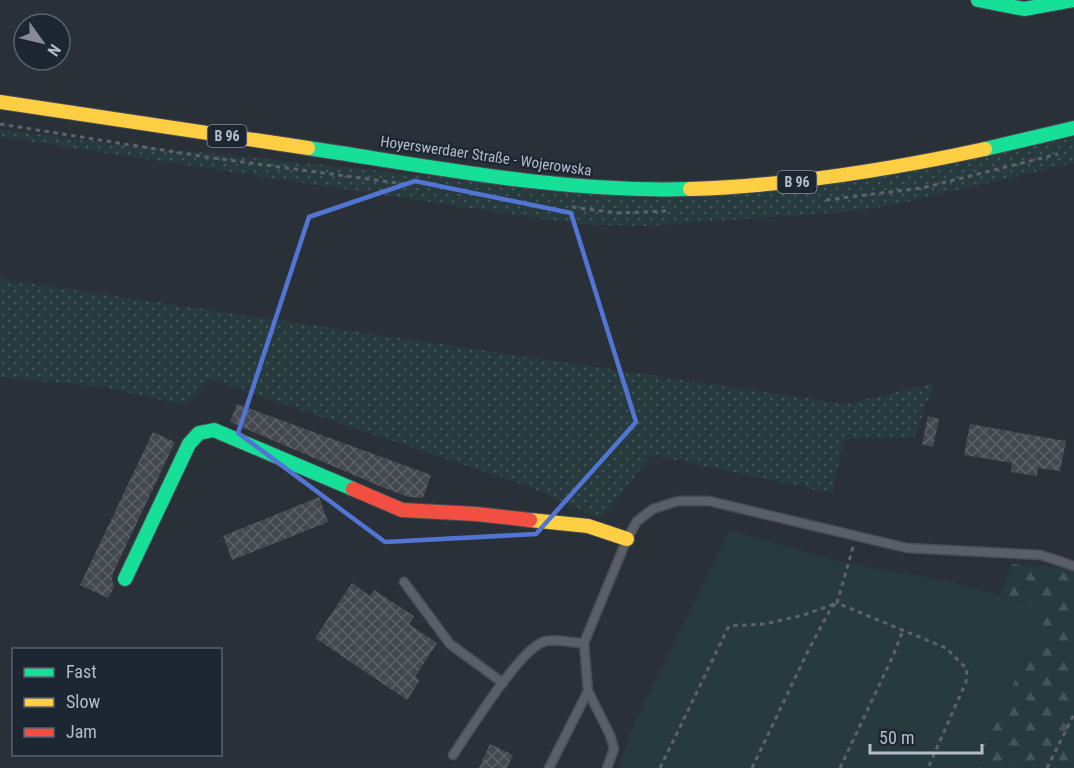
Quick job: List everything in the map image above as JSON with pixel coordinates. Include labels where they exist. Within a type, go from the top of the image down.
[{"type":"main road","points":[[978,0],[1024,9],[1074,0]]},
{"type":"main road","name":"Hoyerswerdaer Straße - Wojerowska","points":[[0,102],[515,179],[604,188],[674,189],[761,185],[840,177],[939,160],[1074,128]]},
{"type":"main road","points":[[125,579],[189,444],[199,433],[214,429],[402,510],[477,514],[588,526],[627,539]]},
{"type":"lane","points":[[607,768],[614,749],[610,735],[588,691],[584,643],[627,539],[638,521],[653,509],[678,501],[709,501],[907,548],[1041,555],[1074,566]]},
{"type":"lane","points":[[404,582],[450,644],[503,683]]},
{"type":"lane","points":[[453,754],[503,683],[532,648],[546,641],[584,643]]},
{"type":"lane","points":[[549,768],[588,691]]},
{"type":"path","points":[[752,768],[808,651],[830,610],[837,603],[856,537]]},
{"type":"path","points":[[660,768],[729,626],[765,624],[804,615],[837,603],[946,648],[967,669],[966,682],[928,768]]},
{"type":"path","points":[[840,768],[903,630]]},
{"type":"path","points":[[1047,768],[1074,714]]},
{"type":"highlighted area","points":[[415,181],[571,213],[636,422],[536,534],[385,542],[238,433],[309,217]]},
{"type":"green space","points":[[0,129],[82,140],[653,199],[1074,135],[1074,163],[894,205],[846,212],[645,226],[578,224],[0,137]]},
{"type":"green space","points":[[0,279],[846,404],[934,383],[914,438],[844,439],[832,493],[652,455],[600,519],[530,487],[209,379],[185,405],[102,387],[0,377]]},
{"type":"green space","points":[[729,530],[841,562],[948,581],[1050,609],[972,768],[618,768],[634,724]]},
{"type":"green space","points":[[1012,564],[1064,568],[1074,571],[1074,768],[972,768],[1050,609],[1000,595]]},
{"type":"building","points":[[237,404],[431,475],[423,498],[409,497],[384,488],[230,422]]},
{"type":"building","points":[[928,416],[939,419],[933,447],[922,444]]},
{"type":"building","points":[[970,424],[1066,441],[1060,471],[1038,468],[1037,476],[1011,472],[1012,463],[964,455]]},
{"type":"building","points":[[153,432],[175,442],[113,573],[114,587],[108,598],[80,585]]},
{"type":"building","points":[[319,497],[328,522],[232,560],[223,536]]},
{"type":"building","points":[[352,583],[370,596],[374,590],[414,616],[409,624],[437,643],[415,677],[420,680],[407,700],[315,638]]},
{"type":"building","points":[[490,744],[513,755],[507,768],[479,768]]},
{"type":"traffic: fast","points":[[978,0],[1024,9],[1074,0]]},
{"type":"traffic: fast","points":[[985,149],[1074,128]]},
{"type":"traffic: fast","points":[[308,148],[546,183],[594,187],[690,189]]},
{"type":"traffic: fast","points":[[125,579],[189,444],[199,433],[214,430],[353,489]]},
{"type":"traffic: slow","points":[[0,102],[308,148]]},
{"type":"traffic: slow","points":[[690,189],[839,176],[985,149]]},
{"type":"traffic: slow","points":[[530,520],[588,526],[627,539]]},
{"type":"traffic: jam","points":[[353,489],[402,510],[530,520]]}]
